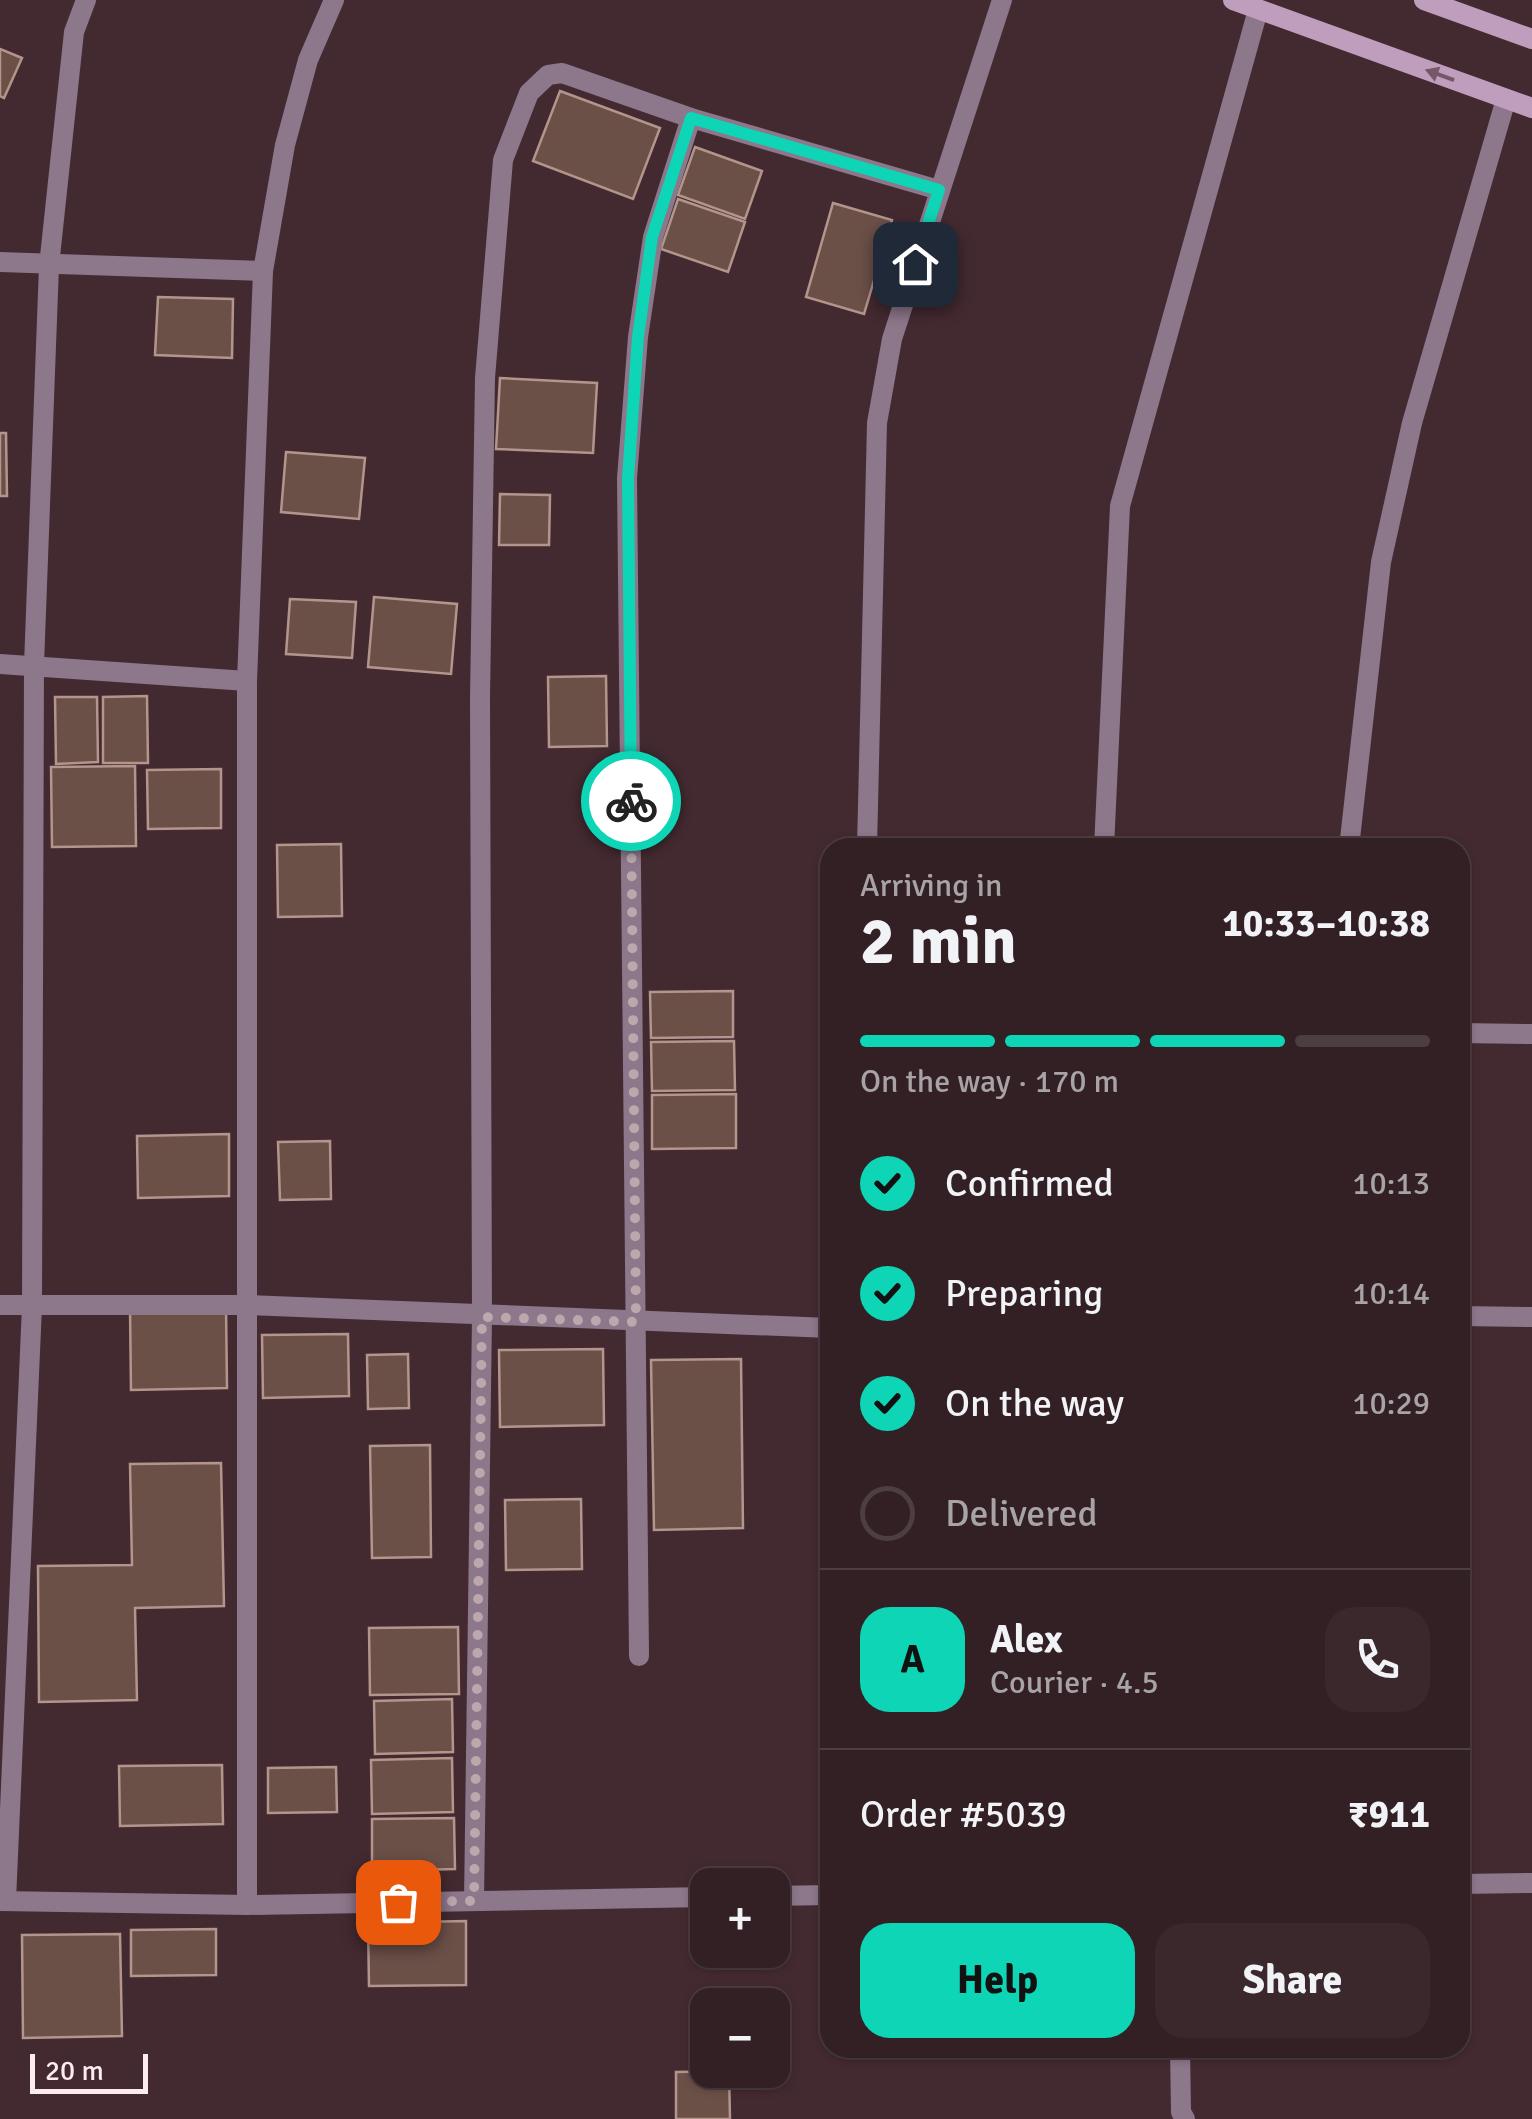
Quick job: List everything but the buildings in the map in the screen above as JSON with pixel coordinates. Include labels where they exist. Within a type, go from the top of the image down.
[{"type":"main road","points":[[1233,0],[1532,108]]},
{"type":"main road","points":[[1424,0],[1448,4],[1532,39]]},
{"type":"street","points":[[86,0],[74,32],[48,266],[34,665],[32,1306],[3,1900],[247,1905],[690,1897]]},
{"type":"street","points":[[247,1905],[247,680],[263,271],[284,145],[308,60],[334,0]]},
{"type":"street","points":[[867,838],[877,424],[892,339],[1002,0]]},
{"type":"street","points":[[1104,838],[1120,506],[1258,10]]},
{"type":"street","points":[[474,1901],[482,1317],[483,487],[485,378],[503,160],[518,114],[538,82],[548,75],[572,76],[691,118],[939,190]]},
{"type":"street","points":[[1349,838],[1381,562],[1412,423],[1506,99]]},
{"type":"street","points":[[639,1656],[628,478],[638,337],[652,237],[691,118]]},
{"type":"street","points":[[0,262],[263,271]]},
{"type":"street","points":[[0,664],[247,680]]},
{"type":"street","points":[[1470,1033],[1532,1034]]},
{"type":"street","points":[[0,1306],[248,1305],[820,1328]]},
{"type":"street","points":[[1470,1316],[1532,1317]]},
{"type":"street","points":[[1470,1884],[1532,1883]]},
{"type":"street","points":[[790,1896],[820,1895]]},
{"type":"street","points":[[1180,2058],[1185,2119]]},
{"type":"way so far","points":[[398,1902],[474,1901],[482,1317],[636,1322],[631,801]]},
{"type":"route","points":[[631,801],[628,478],[638,337],[652,237],[691,118],[939,190],[915,264]]}]
